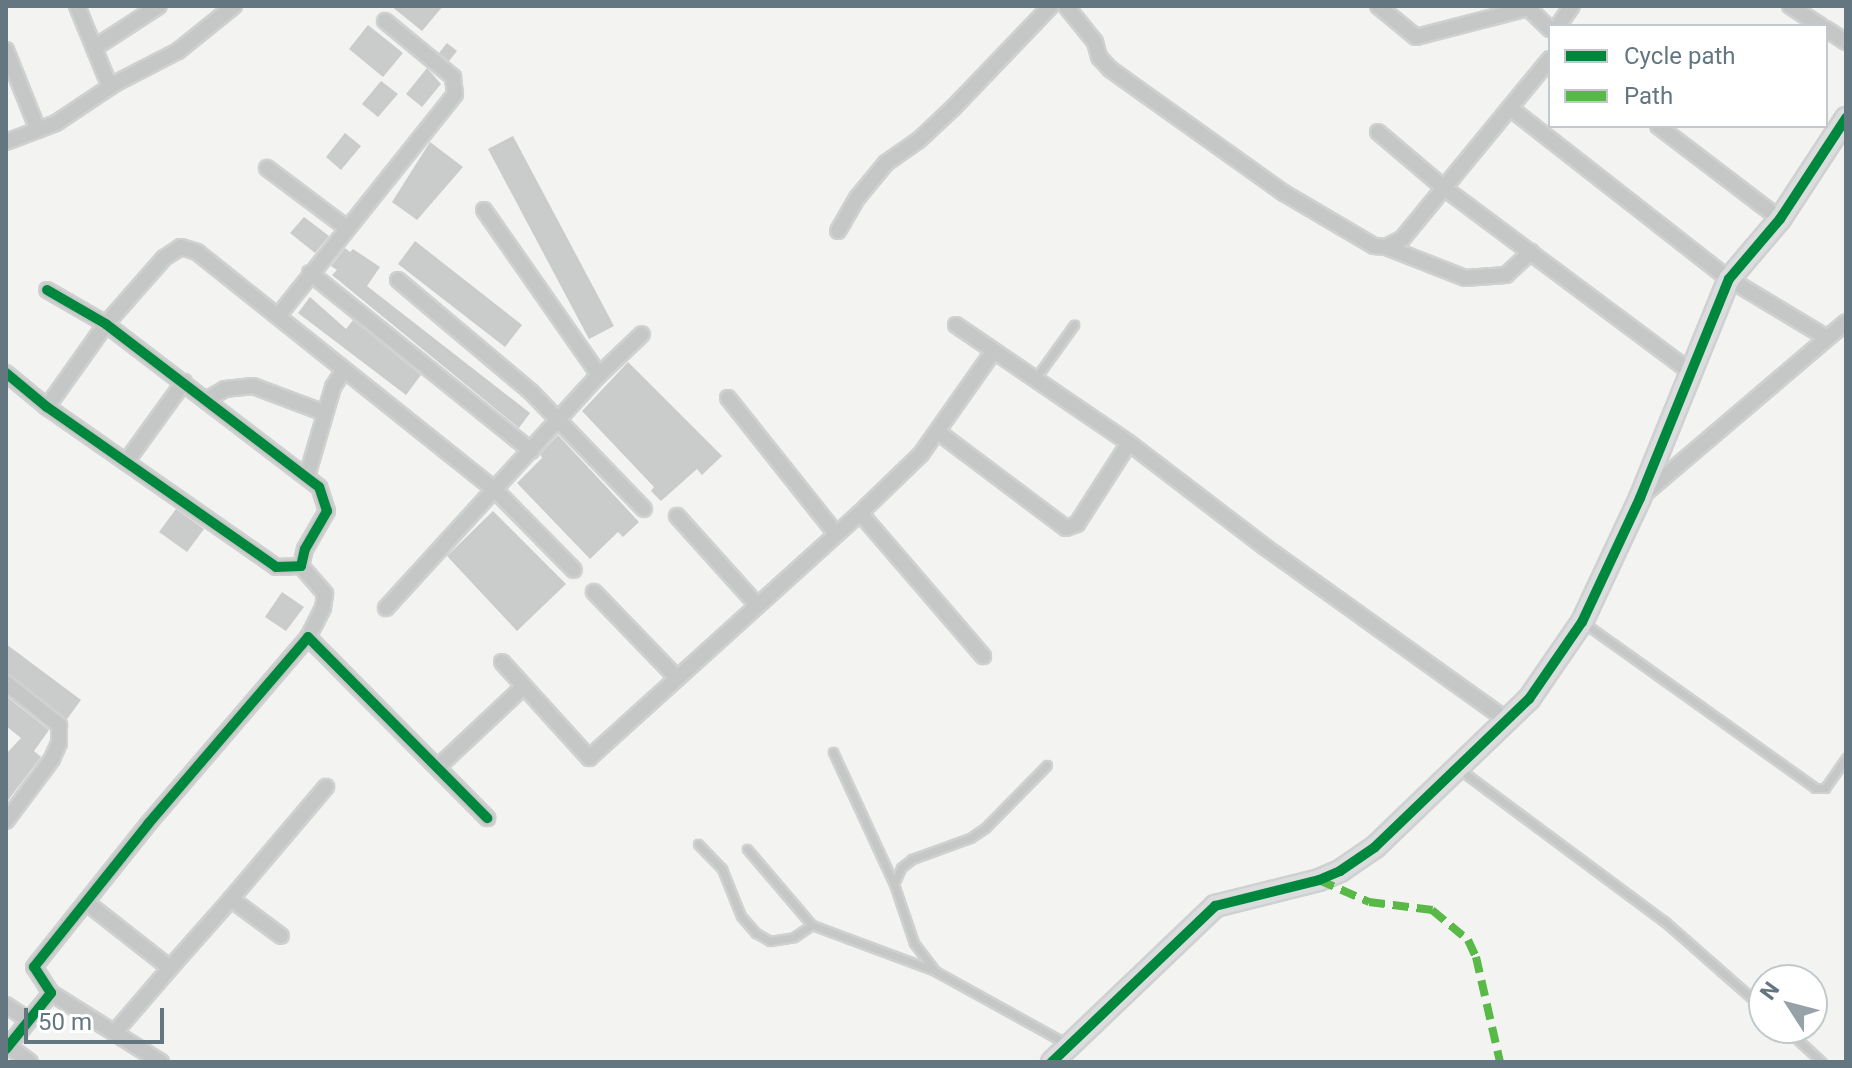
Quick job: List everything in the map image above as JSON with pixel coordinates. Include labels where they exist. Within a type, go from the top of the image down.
[{"type":"street","points":[[77,6],[110,87]]},
{"type":"street","points":[[94,48],[159,6]]},
{"type":"street","points":[[6,142],[38,130],[178,51],[234,6]]},
{"type":"street","points":[[838,231],[858,197],[886,163],[919,140],[954,107],[1051,6]]},
{"type":"street","points":[[1066,6],[1095,42],[1099,57],[1110,69],[1284,193],[1374,246],[1386,247],[1465,278],[1506,275],[1531,252]]},
{"type":"street","points":[[1378,6],[1416,37],[1527,7],[1548,27]]},
{"type":"street","points":[[1559,24],[1572,6]]},
{"type":"street","points":[[1790,6],[1818,24]]},
{"type":"street","points":[[278,316],[455,94],[453,77],[385,21]]},
{"type":"street","points":[[1828,31],[1846,42]]},
{"type":"street","points":[[6,50],[38,130]]},
{"type":"street","points":[[1386,247],[1402,239],[1548,61]]},
{"type":"street","points":[[1510,108],[1729,279],[1827,338]]},
{"type":"street","points":[[1052,1062],[1215,906],[1319,880],[1340,871],[1375,847],[1529,699],[1582,622],[1640,498],[1729,279],[1780,219],[1846,118]]},
{"type":"street","points":[[1661,128],[1780,219]]},
{"type":"street","points":[[1378,132],[1444,188],[1691,372]]},
{"type":"street","points":[[267,168],[347,228]]},
{"type":"street","points":[[484,210],[599,375]]},
{"type":"street","points":[[47,407],[106,324],[164,258],[181,247],[197,252],[495,490],[574,570]]},
{"type":"street","points":[[310,273],[531,451]]},
{"type":"street","points":[[398,280],[559,419],[644,509]]},
{"type":"street","points":[[47,290],[106,324],[307,476],[324,495],[327,511],[305,549],[301,566]]},
{"type":"street","points":[[1640,498],[1846,322]]},
{"type":"street","points":[[956,325],[1129,443],[1265,547],[1507,720]]},
{"type":"street","points":[[386,608],[599,375],[642,334]]},
{"type":"street","points":[[502,662],[589,758],[907,469],[938,432],[993,352]]},
{"type":"street","points":[[307,476],[333,387],[344,370]]},
{"type":"street","points":[[6,373],[47,407],[276,567],[301,566]]},
{"type":"street","points":[[126,462],[184,382]]},
{"type":"street","points":[[206,400],[225,389],[253,386],[325,413]]},
{"type":"street","points":[[728,398],[836,534]]},
{"type":"street","points":[[938,432],[1066,528],[1077,524],[1129,443]]},
{"type":"street","points":[[860,513],[983,656]]},
{"type":"street","points":[[677,516],[757,605]]},
{"type":"street","points":[[161,1062],[51,993],[34,967],[148,824],[308,637],[323,608],[325,594],[301,566]]},
{"type":"street","points":[[594,592],[677,678]]},
{"type":"street","points":[[308,637],[439,766],[487,818]]},
{"type":"street","points":[[6,683],[59,725],[59,743],[52,759],[6,821]]},
{"type":"street","points":[[439,766],[523,687]]},
{"type":"street","points":[[115,1032],[326,787]]},
{"type":"street","points":[[231,899],[281,936]]},
{"type":"street","points":[[87,903],[170,968]]},
{"type":"street","points":[[30,1062],[7,1047],[51,993]]},
{"type":"street","points":[[6,1005],[28,1020]]},
{"type":"lane","points":[[1035,379],[1074,325]]},
{"type":"lane","points":[[1582,622],[1746,735],[1803,782],[1825,788],[1846,758]]},
{"type":"lane","points":[[833,752],[894,884],[914,943],[935,971]]},
{"type":"lane","points":[[894,884],[901,868],[912,859],[970,838],[985,828],[1047,765]]},
{"type":"lane","points":[[1458,768],[1664,921],[1748,995]]},
{"type":"lane","points":[[698,844],[722,869],[741,916],[756,933],[770,941],[794,937],[812,925]]},
{"type":"lane","points":[[747,849],[812,925],[935,971],[1069,1045]]},
{"type":"lane","points":[[1802,1044],[1822,1062]]},
{"type":"building","points":[[391,6],[443,6],[422,31]]},
{"type":"building","points":[[368,25],[403,53],[383,77],[349,49]]},
{"type":"building","points":[[447,43],[457,51],[449,61],[439,53]]},
{"type":"building","points":[[427,68],[441,84],[422,107],[406,94]]},
{"type":"building","points":[[381,81],[398,94],[378,117],[362,104]]},
{"type":"building","points":[[345,133],[361,146],[341,170],[326,157]]},
{"type":"building","points":[[513,136],[614,326],[589,339],[488,149]]},
{"type":"building","points":[[430,142],[463,167],[417,220],[392,202]]},
{"type":"building","points":[[304,217],[329,236],[315,253],[290,233]]},
{"type":"building","points":[[415,241],[522,325],[505,347],[398,264]]},
{"type":"building","points":[[345,248],[350,252],[353,249],[380,267],[367,286],[530,413],[519,428],[332,275],[337,270],[331,266]]},
{"type":"building","points":[[310,297],[346,329],[353,320],[421,375],[406,395],[298,313]]},
{"type":"building","points":[[628,362],[722,456],[702,475],[697,469],[661,501],[651,491],[654,487],[582,411]]},
{"type":"building","points":[[558,435],[639,522],[623,537],[618,532],[590,559],[517,483],[542,458],[540,454]]},
{"type":"building","points":[[176,509],[204,529],[187,552],[159,532]]},
{"type":"building","points":[[493,511],[566,584],[517,631],[447,556]]},
{"type":"building","points":[[282,592],[304,607],[286,631],[265,617]]},
{"type":"building","points":[[6,644],[81,700],[67,719],[6,673]]},
{"type":"building","points":[[6,696],[49,730],[34,751],[41,757],[6,803],[6,754],[21,738],[6,726]]},
{"type":"marked path","points":[[1319,880],[1369,902],[1432,910],[1468,940],[1476,957],[1500,1062]]},
{"type":"cycle path","points":[[1052,1062],[1215,906],[1319,880],[1340,871],[1375,847],[1529,699],[1582,622],[1640,498],[1729,279],[1780,219],[1846,118]]},
{"type":"cycle path","points":[[6,373],[47,407],[276,567],[301,566],[305,549],[327,511],[319,487],[106,324],[47,290]]},
{"type":"cycle path","points":[[6,1049],[51,993],[34,967],[148,824],[308,637],[487,818]]}]
